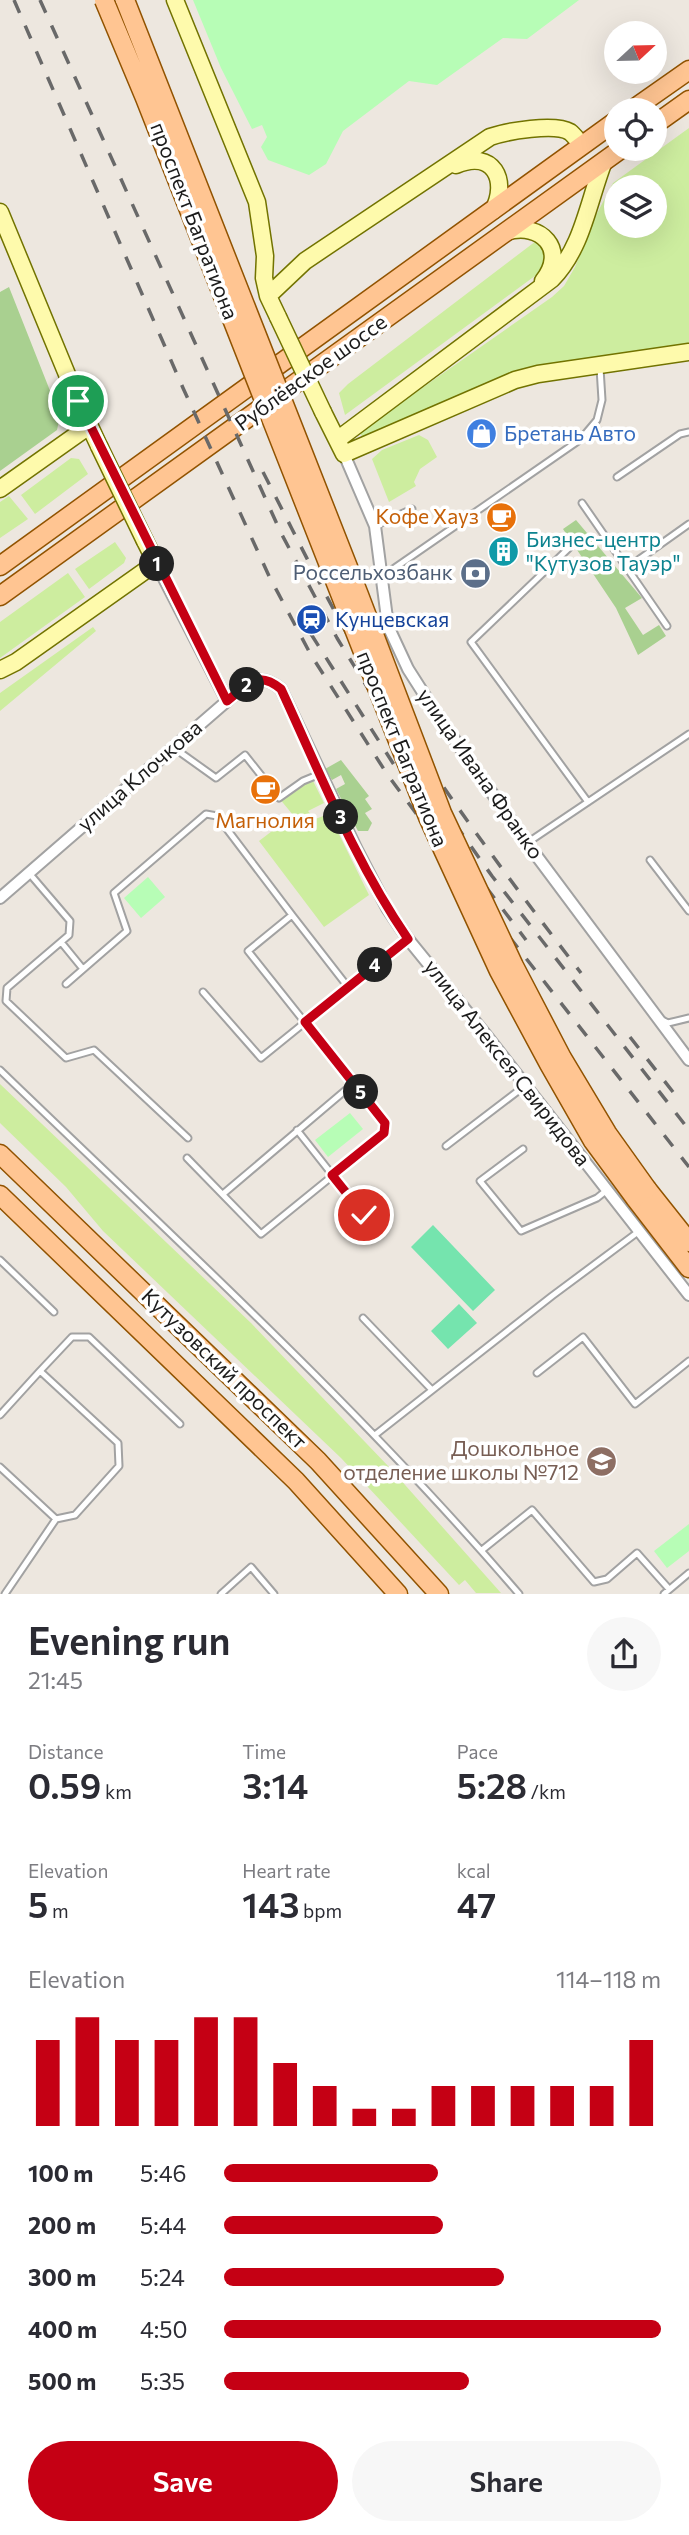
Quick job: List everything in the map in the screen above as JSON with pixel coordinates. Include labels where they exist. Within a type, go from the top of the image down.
[{"type":"main road","name":"проспект Багратиона","points":[[104,0],[428,817],[499,971],[593,1141],[689,1241]]},
{"type":"main road","name":"проспект Багратиона","points":[[125,0],[442,813],[514,967],[562,1058],[641,1194],[689,1268]]},
{"type":"main road","points":[[649,98],[689,70]]},
{"type":"main road","points":[[667,116],[689,100]]},
{"type":"main road","name":"Рублёвское шоссе","points":[[0,566],[604,129]]},
{"type":"main road","name":"Рублёвское шоссе","points":[[0,596],[604,161]]},
{"type":"main road","points":[[0,1147],[23,1175]]},
{"type":"main road","name":"Кутузовский проспект","points":[[0,1154],[318,1461],[439,1594]]},
{"type":"main road","name":"Кутузовский проспект","points":[[0,1195],[296,1481],[398,1594]]},
{"type":"street","name":"улица Ивана Франко","points":[[176,0],[257,201],[268,296],[341,447],[375,526],[388,625],[408,669],[527,843],[689,1060]]},
{"type":"street","points":[[268,296],[305,261],[435,176],[478,144],[501,133],[545,129],[569,132],[582,145]]},
{"type":"street","points":[[435,176],[471,159],[488,164],[495,170],[500,187],[499,198],[493,211]]},
{"type":"street","points":[[341,447],[552,279],[566,264],[586,219],[591,195],[604,161]]},
{"type":"street","points":[[0,212],[4,234],[89,426],[227,701]]},
{"type":"street","points":[[504,232],[520,227],[531,229],[548,243],[553,263],[550,272],[534,291]]},
{"type":"street","points":[[341,447],[515,380],[689,352]]},
{"type":"street","points":[[0,489],[89,426]]},
{"type":"street","points":[[0,677],[16,662],[156,563]]},
{"type":"street","points":[[0,670],[16,662]]},
{"type":"street","name":"улица Алексея Свиридова","points":[[227,701],[253,681],[262,678],[270,680],[281,689],[387,908],[408,939],[526,1085],[689,1295]]},
{"type":"street","name":"улица Клочкова","points":[[0,898],[227,701]]},
{"type":"lane","points":[[383,576],[415,558],[581,439],[597,421],[602,400],[600,365]]},
{"type":"lane","points":[[617,477],[680,434],[689,432]]},
{"type":"lane","points":[[582,503],[667,626]]},
{"type":"lane","points":[[375,526],[412,509]]},
{"type":"lane","points":[[626,568],[689,524]]},
{"type":"lane","points":[[569,548],[471,642],[588,802]]},
{"type":"lane","points":[[527,843],[689,734]]},
{"type":"lane","points":[[173,747],[216,778],[245,755],[279,798],[303,781],[320,774]]},
{"type":"lane","points":[[65,984],[127,931],[114,893],[206,814],[216,816],[348,987]]},
{"type":"lane","points":[[650,860],[689,911]]},
{"type":"lane","points":[[29,873],[70,921],[69,935],[7,988],[6,1001],[66,1058],[94,1050],[188,1138]]},
{"type":"lane","points":[[187,1158],[261,1234],[384,1133],[385,1123],[247,951],[292,915]]},
{"type":"lane","points":[[203,992],[261,1058],[408,939]]},
{"type":"lane","points":[[61,942],[83,968]]},
{"type":"lane","points":[[660,1020],[667,1023],[689,1018]]},
{"type":"lane","points":[[0,1070],[375,1435],[482,1550],[519,1594]]},
{"type":"lane","points":[[223,1194],[354,1083]]},
{"type":"lane","points":[[446,1146],[526,1085]]},
{"type":"lane","points":[[298,1130],[364,1215]]},
{"type":"lane","points":[[523,1149],[480,1181],[522,1231],[597,1198],[607,1190]]},
{"type":"lane","points":[[375,1435],[639,1231]]},
{"type":"lane","points":[[0,1260],[54,1311]]},
{"type":"lane","points":[[363,1318],[432,1390]]},
{"type":"lane","points":[[0,1415],[72,1337],[89,1337],[180,1424]]},
{"type":"lane","points":[[537,1373],[583,1337],[635,1404],[689,1361]]},
{"type":"lane","points":[[5,1594],[56,1519],[75,1515],[119,1466],[118,1443],[40,1371]]},
{"type":"lane","points":[[0,1467],[56,1519]]},
{"type":"lane","points":[[482,1550],[532,1510],[594,1582],[607,1579],[637,1553],[667,1591],[689,1573]]},
{"type":"lane","points":[[221,1594],[250,1567],[274,1594]]},
{"type":"green space","points":[[193,0],[579,0],[527,39],[503,38],[437,85],[409,81],[343,131],[326,164],[309,175],[268,160],[261,147],[267,137],[262,125],[252,129],[221,68]]},
{"type":"green space","points":[[689,128],[689,346],[537,368],[363,438],[359,432],[564,286],[575,267],[604,200],[604,238],[667,238],[667,175],[624,175],[643,161],[667,161],[667,144]]},
{"type":"green space","points":[[536,241],[541,245],[546,258],[543,270],[345,415],[339,393],[348,384]]},
{"type":"green space","points":[[9,287],[60,416],[57,430],[0,471],[0,292]]},
{"type":"green space","points":[[419,435],[428,440],[437,457],[420,469],[414,482],[416,486],[389,502],[372,459],[382,450]]},
{"type":"green space","points":[[71,458],[79,459],[88,474],[35,514],[21,495]]},
{"type":"green space","points":[[9,496],[28,519],[0,538],[0,502]]},
{"type":"green space","points":[[576,520],[642,598],[625,608],[643,635],[659,625],[666,636],[638,655],[616,608],[563,529]]},
{"type":"green space","points":[[115,542],[126,558],[124,563],[89,589],[75,569]]},
{"type":"green space","points":[[68,573],[85,597],[0,658],[0,622]]},
{"type":"green space","points":[[93,627],[96,631],[0,711],[0,693]]},
{"type":"green space","points":[[341,760],[369,796],[365,799],[372,809],[365,813],[372,823],[368,831],[358,831],[336,789],[345,784],[341,775],[332,780],[325,769]]},
{"type":"green space","points":[[311,777],[324,803],[308,811],[315,819],[329,814],[369,895],[324,927],[259,841],[293,815],[279,798]]},
{"type":"green space","points":[[148,877],[165,897],[141,918],[124,898]]},
{"type":"green space","points":[[0,1084],[251,1323],[390,1468],[501,1593],[476,1593],[465,1580],[459,1585],[341,1458],[103,1231],[66,1187],[0,1123]]},
{"type":"green space","points":[[350,1113],[363,1129],[328,1157],[315,1140]]},
{"type":"green space","points":[[433,1225],[495,1290],[473,1311],[411,1247]]},
{"type":"green space","points":[[459,1304],[477,1323],[448,1349],[431,1331]]},
{"type":"green space","points":[[689,1524],[689,1551],[667,1568],[654,1551]]},
{"type":"railway","points":[[14,0],[183,388],[269,576],[311,655],[387,774],[475,893],[689,1167]]},
{"type":"railway","points":[[40,0],[281,533],[337,638],[426,783],[492,876],[689,1130]]},
{"type":"railway","points":[[263,472],[334,611],[381,692],[478,835],[581,973]]},
{"type":"railway","points":[[311,634],[396,768],[526,940]]},
{"type":"railway","points":[[630,1037],[673,1092]]},
{"type":"place","name":"Бретань Авто","points":[[481,434]]},
{"type":"place","name":"Кофе Хауз","points":[[502,517]]},
{"type":"place","name":"Бизнес-центр \"Кутузов Тауэр\"","points":[[503,552]]},
{"type":"place","name":"Россельхозбанк","points":[[476,573]]},
{"type":"place","name":"Кунцевская","points":[[312,620]]},
{"type":"place","name":"Магнолия","points":[[265,789]]},
{"type":"place","name":"Дошкольное отделение школы №712","points":[[602,1461]]},
{"type":"route","points":[[78,401],[145,541],[227,701],[253,681],[262,678],[270,680],[281,689],[369,874],[408,939],[305,1022],[385,1123],[384,1133],[332,1175],[364,1215]]}]
